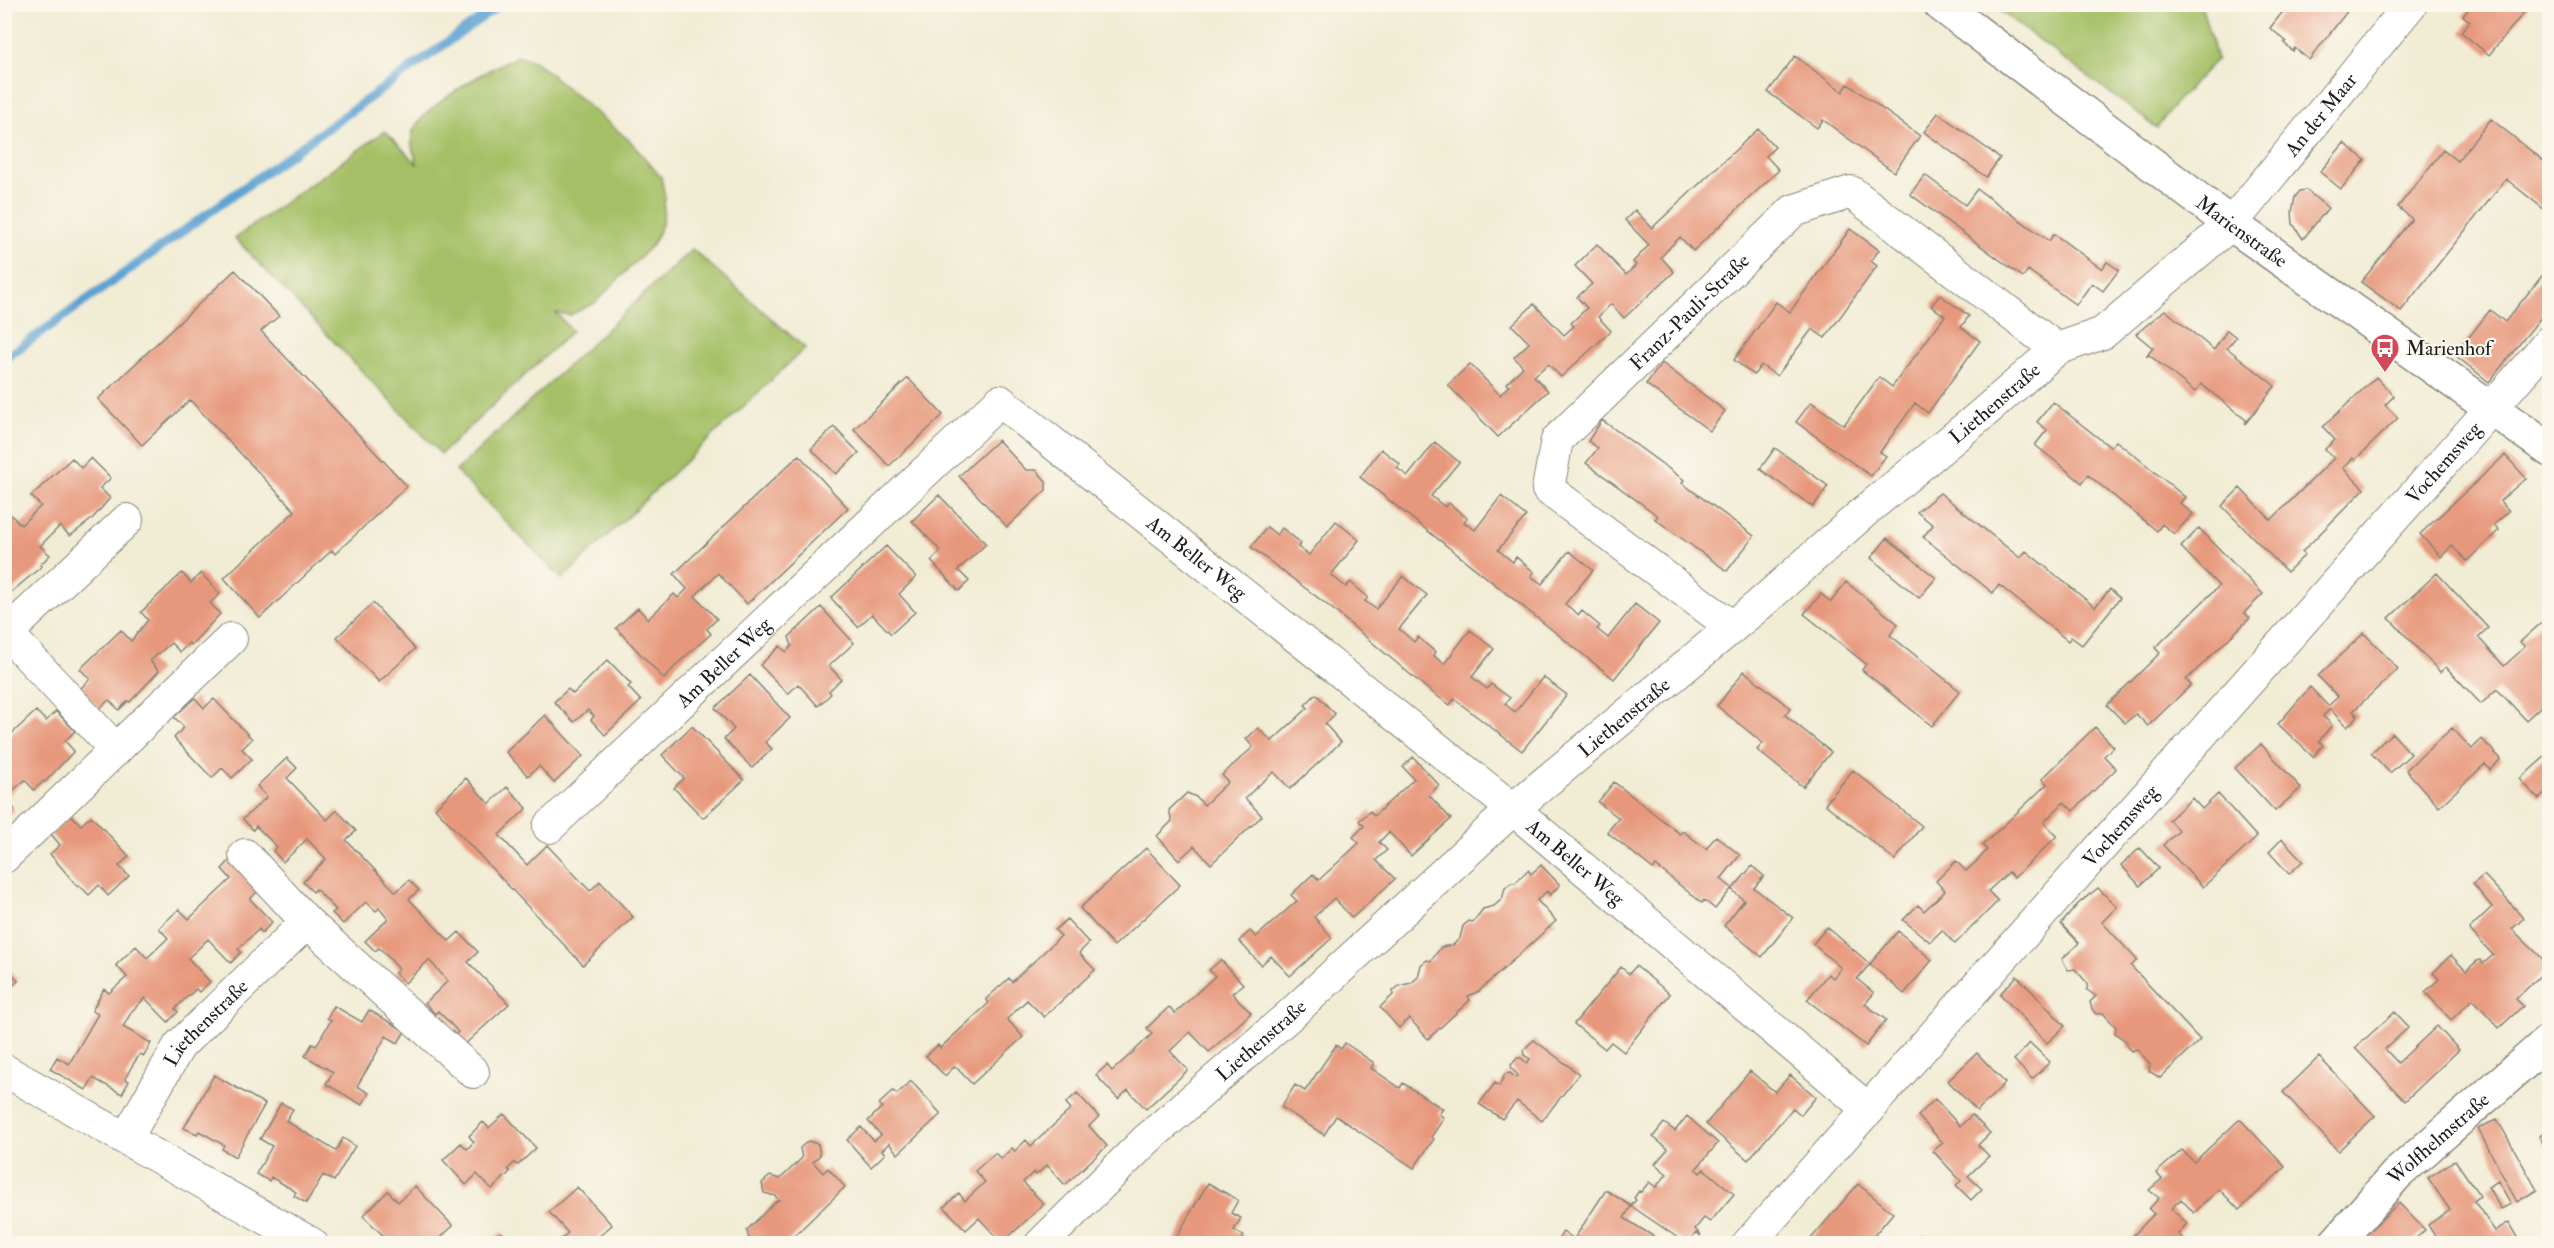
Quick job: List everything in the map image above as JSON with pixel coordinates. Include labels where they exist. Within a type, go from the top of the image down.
[{"type":"main road","name":"Marienstraße","points":[[1940,4],[2231,224],[2550,450]]},
{"type":"main road","name":"Wolfhelmstraße","points":[[2335,1244],[2396,1175],[2550,1040]]},
{"type":"street","name":"An der Maar","points":[[2231,224],[2411,4]]},
{"type":"street","name":"Franz-Pauli-Straße","points":[[1731,627],[1548,489],[1557,440],[1793,212],[1851,192],[2056,349]]},
{"type":"street","name":"Liethenstraße","points":[[1041,1244],[1145,1141],[1290,1015],[1513,809],[1731,627],[2056,349],[2103,333],[2231,224]]},
{"type":"street","name":"Vochemsweg","points":[[1748,1244],[2550,341]]},
{"type":"street","name":"Am Beller Weg","points":[[549,827],[1000,401],[1513,809],[1869,1110]]},
{"type":"street","points":[[116,750],[6,633],[126,520]]},
{"type":"street","points":[[4,857],[231,639]]},
{"type":"street","points":[[245,855],[307,922],[473,1072]]},
{"type":"street","name":"Liethenstraße","points":[[126,1139],[179,1046],[307,922]]},
{"type":"street","points":[[4,1070],[312,1244]]},
{"type":"green space","points":[[1992,5],[2201,5],[2217,59],[2175,103],[2157,128]]},
{"type":"green space","points":[[520,56],[536,62],[630,141],[661,177],[665,197],[662,225],[652,245],[595,303],[570,315],[556,313],[572,331],[441,454],[235,238],[385,131],[418,165],[412,147],[412,134],[421,120],[462,87]]},
{"type":"green space","points":[[692,249],[805,348],[562,579],[456,471]]},
{"type":"building","points":[[2289,4],[2353,4],[2309,60],[2295,48],[2293,51],[2284,43],[2286,41],[2270,28]]},
{"type":"building","points":[[2469,4],[2531,4],[2489,55],[2461,32],[2470,21],[2463,16],[2471,6]]},
{"type":"building","points":[[1795,56],[1843,92],[1848,84],[1920,136],[1894,172],[1823,120],[1817,128],[1768,92]]},
{"type":"building","points":[[1938,113],[2000,158],[1986,177],[1924,132]]},
{"type":"building","points":[[2491,119],[2550,166],[2550,214],[2506,179],[2401,311],[2361,282],[2412,219],[2398,207],[2443,150],[2457,161]]},
{"type":"building","points":[[1758,129],[1775,147],[1766,156],[1779,170],[1693,251],[1680,237],[1661,257],[1674,272],[1624,318],[1611,304],[1598,317],[1611,331],[1561,377],[1548,364],[1534,376],[1548,391],[1498,437],[1448,385],[1470,364],[1500,395],[1509,386],[1507,383],[1523,367],[1514,357],[1529,343],[1512,325],[1534,304],[1564,335],[1574,326],[1571,323],[1587,308],[1577,297],[1592,284],[1575,266],[1597,244],[1626,275],[1636,265],[1633,262],[1649,245],[1625,220],[1635,210],[1652,228]]},
{"type":"building","points":[[2344,143],[2365,160],[2341,189],[2320,172]]},
{"type":"building","points":[[1925,175],[1965,205],[1977,189],[2049,241],[2054,234],[2102,269],[2107,262],[2119,270],[2103,291],[2092,283],[2076,305],[2028,270],[2023,277],[1910,194]]},
{"type":"building","points":[[2306,190],[2328,208],[2303,239],[2293,224],[2292,212],[2295,197],[2300,191]]},
{"type":"building","points":[[1850,229],[1879,250],[1871,261],[1877,266],[1825,338],[1812,329],[1777,376],[1761,365],[1754,375],[1734,360],[1776,302],[1790,312]]},
{"type":"building","points":[[2550,266],[2550,306],[2489,382],[2455,355],[2490,310],[2505,322]]},
{"type":"building","points":[[235,270],[279,316],[261,331],[407,486],[335,554],[332,550],[260,618],[224,578],[295,511],[190,400],[142,445],[98,399]]},
{"type":"building","points":[[1940,295],[1969,316],[1961,327],[1980,341],[1928,413],[1915,403],[1880,452],[1886,456],[1871,476],[1796,422],[1811,402],[1844,425],[1879,377],[1892,387],[1945,316],[1931,306]]},
{"type":"building","points":[[2165,310],[2214,350],[2227,330],[2236,337],[2227,348],[2275,386],[2245,424],[2246,420],[2201,384],[2195,392],[2149,355],[2146,357],[2153,348],[2136,334]]},
{"type":"building","points":[[1662,363],[1725,411],[1710,431],[1646,384]]},
{"type":"building","points":[[2376,377],[2394,396],[2385,405],[2398,418],[2355,460],[2353,458],[2343,468],[2364,489],[2302,552],[2305,555],[2287,572],[2222,506],[2240,488],[2271,520],[2334,458],[2325,449],[2335,440],[2323,427]]},
{"type":"building","points":[[908,378],[943,415],[889,466],[854,429]]},
{"type":"building","points":[[2053,402],[2110,447],[2116,441],[2139,459],[2185,497],[2180,503],[2193,514],[2174,534],[2162,524],[2157,531],[2088,475],[2082,483],[2035,445],[2047,430],[2037,422]]},
{"type":"building","points":[[1602,420],[1684,480],[1682,483],[1754,536],[1727,571],[1655,519],[1658,516],[1586,463],[1598,448],[1588,441]]},
{"type":"building","points":[[834,427],[859,453],[836,474],[811,449]]},
{"type":"building","points":[[998,440],[1026,470],[1036,470],[1046,481],[1046,490],[1007,527],[959,476]]},
{"type":"building","points":[[1435,442],[1459,462],[1431,496],[1445,507],[1449,503],[1467,518],[1464,522],[1475,530],[1501,496],[1526,516],[1498,550],[1513,562],[1516,557],[1534,572],[1531,576],[1542,584],[1569,551],[1593,570],[1565,604],[1579,615],[1582,611],[1600,626],[1597,629],[1608,638],[1635,604],[1659,623],[1614,679],[1360,477],[1381,449],[1400,464],[1397,468],[1408,476]]},
{"type":"building","points":[[1775,448],[1828,486],[1813,507],[1760,469]]},
{"type":"building","points":[[799,455],[848,508],[747,604],[718,573],[695,596],[717,619],[707,629],[711,634],[679,662],[664,679],[616,628],[638,608],[648,619],[674,594],[678,598],[687,589],[674,574]]},
{"type":"building","points":[[2505,455],[2526,478],[2500,501],[2509,511],[2494,525],[2499,530],[2467,561],[2452,546],[2441,557],[2420,534]]},
{"type":"building","points":[[72,458],[81,468],[91,458],[111,478],[100,488],[110,498],[92,519],[70,536],[60,526],[40,546],[50,555],[40,565],[42,566],[9,594],[4,590],[4,521],[11,515],[21,525],[41,506],[31,496]]},
{"type":"building","points":[[1940,493],[2020,558],[2026,551],[2095,607],[2110,589],[2120,598],[2082,645],[2071,637],[2068,641],[1999,585],[1993,593],[1923,537],[1933,525],[1917,512]]},
{"type":"building","points":[[939,495],[986,544],[958,570],[969,581],[959,591],[931,561],[941,551],[912,521]]},
{"type":"building","points":[[1336,521],[1359,540],[1331,575],[1346,587],[1350,582],[1368,597],[1365,601],[1376,609],[1403,576],[1427,595],[1399,629],[1414,642],[1418,637],[1435,652],[1433,655],[1444,664],[1470,630],[1494,649],[1472,677],[1487,689],[1491,684],[1510,698],[1505,704],[1515,712],[1543,677],[1567,695],[1522,751],[1454,699],[1450,705],[1430,691],[1330,607],[1251,547],[1267,527],[1277,535],[1282,528],[1301,543],[1298,547],[1309,555]]},
{"type":"building","points":[[2199,528],[2263,594],[2244,613],[2250,618],[2186,680],[2191,685],[2148,726],[2136,714],[2125,723],[2107,705],[2160,653],[2155,648],[2219,586],[2181,547]]},
{"type":"building","points":[[1887,538],[1936,578],[1919,598],[1871,558]]},
{"type":"building","points":[[886,546],[916,577],[899,594],[915,612],[891,634],[872,614],[858,627],[831,598]]},
{"type":"building","points":[[182,573],[191,583],[201,573],[220,594],[210,603],[220,614],[191,645],[189,643],[180,652],[171,643],[150,661],[159,671],[130,702],[128,701],[119,710],[109,700],[99,709],[80,689],[90,679],[80,669],[121,630],[131,641],[148,620],[141,612]]},
{"type":"building","points":[[2437,573],[2488,628],[2478,637],[2504,666],[2525,647],[2520,642],[2550,615],[2550,698],[2526,720],[2497,689],[2481,704],[2446,667],[2440,672],[2389,618]]},
{"type":"building","points":[[1846,582],[1898,624],[1890,635],[1960,691],[1932,726],[1862,670],[1866,664],[1804,614],[1821,594],[1831,602]]},
{"type":"building","points":[[373,603],[415,649],[379,682],[337,637]]},
{"type":"building","points":[[821,607],[854,643],[829,666],[841,679],[829,691],[831,694],[818,706],[798,684],[788,694],[760,665],[780,646],[786,652],[792,646],[789,637]]},
{"type":"building","points":[[2364,633],[2398,669],[2353,711],[2358,716],[2347,727],[2330,709],[2323,716],[2332,725],[2319,741],[2323,745],[2313,757],[2278,724],[2310,687],[2328,706],[2338,697],[2318,676]]},
{"type":"building","points":[[608,660],[631,684],[628,687],[641,701],[605,735],[591,720],[594,716],[588,710],[574,722],[554,702],[568,689],[573,694]]},
{"type":"building","points":[[1744,671],[1790,708],[1785,715],[1831,752],[1803,787],[1757,750],[1763,743],[1717,706]]},
{"type":"building","points":[[750,675],[790,718],[765,742],[772,749],[752,768],[724,739],[734,729],[715,708]]},
{"type":"building","points":[[1316,694],[1335,714],[1325,724],[1341,742],[1290,789],[1274,772],[1245,798],[1262,816],[1211,864],[1194,846],[1179,860],[1157,836],[1172,821],[1169,810],[1187,793],[1196,797],[1204,805],[1228,782],[1222,775],[1253,747],[1246,739],[1258,728],[1272,741],[1308,708],[1305,705]]},
{"type":"building","points":[[195,698],[204,708],[214,699],[252,739],[242,749],[252,759],[232,778],[222,768],[212,778],[174,738],[184,727],[174,717]]},
{"type":"building","points":[[36,711],[46,721],[56,711],[75,731],[65,741],[74,751],[45,782],[34,790],[25,780],[4,798],[4,741]]},
{"type":"building","points":[[545,715],[583,756],[554,783],[539,766],[528,776],[506,752]]},
{"type":"building","points":[[692,726],[744,780],[703,818],[674,788],[684,778],[662,755]]},
{"type":"building","points":[[2095,727],[2114,747],[2104,756],[2116,769],[2073,811],[2064,802],[2044,822],[2057,836],[2014,878],[2009,872],[1988,891],[1998,901],[1955,944],[1942,930],[1930,942],[1903,920],[1918,905],[1924,911],[1945,891],[1936,881],[1956,861],[1966,871],[1978,860],[1987,850],[1983,845],[2047,784],[2042,779]]},
{"type":"building","points":[[2452,728],[2472,749],[2482,739],[2501,759],[2490,770],[2485,764],[2439,807],[2406,770]]},
{"type":"building","points":[[2392,733],[2411,754],[2390,773],[2371,753]]},
{"type":"building","points":[[2261,744],[2301,788],[2275,811],[2235,768]]},
{"type":"building","points":[[2550,752],[2550,789],[2539,799],[2520,779]]},
{"type":"building","points":[[1413,757],[1439,785],[1429,795],[1451,819],[1411,856],[1389,832],[1379,842],[1387,850],[1376,860],[1395,879],[1352,918],[1334,898],[1314,917],[1332,938],[1290,976],[1271,956],[1261,965],[1239,941],[1250,931],[1256,937],[1297,901],[1291,895],[1313,874],[1319,880],[1359,843],[1353,837],[1364,826],[1359,821],[1370,811],[1374,816],[1414,779],[1403,767]]},
{"type":"building","points":[[287,758],[297,768],[287,778],[327,820],[337,810],[356,831],[346,840],[396,892],[409,880],[419,890],[409,899],[449,941],[459,932],[478,952],[468,962],[509,1004],[464,1045],[455,1035],[458,1032],[448,1021],[438,1011],[435,1014],[425,1003],[448,981],[429,960],[405,983],[395,973],[399,969],[389,958],[379,948],[375,951],[365,941],[388,919],[379,908],[376,911],[366,902],[343,924],[332,913],[336,910],[316,889],[313,892],[303,882],[326,859],[307,839],[283,862],[273,851],[277,847],[256,826],[253,830],[243,819],[267,797],[257,786]]},
{"type":"building","points":[[1853,770],[1922,826],[1895,860],[1825,804]]},
{"type":"building","points":[[466,778],[489,804],[507,787],[527,808],[499,835],[527,865],[547,845],[590,891],[600,881],[633,917],[583,965],[435,808]]},
{"type":"building","points":[[1614,782],[1680,834],[1683,831],[1706,849],[1716,836],[1740,855],[1721,879],[1732,888],[1715,909],[1704,900],[1702,903],[1656,866],[1653,869],[1607,832],[1619,818],[1598,802]]},
{"type":"building","points":[[2218,794],[2257,837],[2203,887],[2163,845],[2179,831],[2169,820],[2192,798],[2202,809]]},
{"type":"building","points":[[4,799],[14,809],[4,818]]},
{"type":"building","points":[[71,815],[81,825],[91,816],[129,856],[119,866],[129,876],[108,896],[99,885],[89,895],[79,885],[78,887],[50,854],[60,845],[51,834]]},
{"type":"building","points":[[2282,839],[2303,861],[2289,874],[2269,852]]},
{"type":"building","points":[[1146,848],[1180,885],[1114,946],[1080,908]]},
{"type":"building","points":[[2140,848],[2159,868],[2140,886],[2121,865]]},
{"type":"building","points":[[231,859],[260,889],[250,899],[272,922],[262,933],[259,929],[238,949],[241,952],[231,963],[208,939],[188,958],[210,982],[199,992],[196,989],[186,998],[175,1009],[178,1012],[168,1022],[145,998],[132,1011],[123,1027],[151,1043],[144,1056],[140,1054],[132,1066],[125,1079],[129,1081],[122,1094],[93,1078],[86,1090],[50,1069],[57,1057],[69,1064],[98,1014],[92,1011],[104,989],[109,993],[127,977],[116,965],[136,946],[147,958],[168,938],[159,928],[179,909],[189,919],[231,879],[222,869]]},
{"type":"building","points":[[1541,865],[1560,885],[1550,895],[1547,891],[1537,900],[1556,921],[1479,991],[1468,996],[1470,1000],[1428,1039],[1409,1018],[1399,1028],[1380,1007],[1393,995],[1393,991],[1399,986],[1411,983],[1418,977],[1421,965],[1427,960],[1431,961],[1441,947],[1453,945],[1460,938],[1463,926],[1469,921],[1473,922],[1483,909],[1494,906],[1502,899],[1505,888],[1515,883],[1528,870],[1531,874]]},
{"type":"building","points":[[1752,866],[1764,876],[1754,888],[1793,918],[1762,957],[1724,926],[1744,900],[1732,890]]},
{"type":"building","points":[[2484,875],[2524,918],[2512,929],[2550,966],[2516,999],[2523,1006],[2499,1028],[2473,999],[2451,1020],[2425,992],[2439,979],[2433,973],[2451,955],[2466,971],[2477,961],[2481,960],[2483,964],[2493,955],[2469,929],[2492,907],[2473,884]]},
{"type":"building","points":[[2098,888],[2117,907],[2102,922],[2137,960],[2131,966],[2200,1040],[2160,1078],[2149,1071],[2150,1064],[2137,1049],[2131,1051],[2127,1042],[2115,1033],[2116,1027],[2103,1013],[2096,1014],[2090,1002],[2096,996],[2087,990],[2088,984],[2075,969],[2068,970],[2062,959],[2079,943],[2061,924],[2078,904]]},
{"type":"building","points":[[1067,919],[1089,943],[1079,953],[1095,970],[1044,1017],[1027,1000],[1007,1019],[1023,1037],[972,1084],[955,1066],[945,1076],[926,1056],[938,1045],[940,1048],[989,1003],[986,999],[1009,978],[1012,982],[1061,936],[1055,930]]},
{"type":"building","points":[[1827,927],[1870,964],[1857,979],[1874,993],[1865,1004],[1886,1020],[1866,1046],[1807,1000],[1828,974],[1833,978],[1841,968],[1813,944]]},
{"type":"building","points":[[1898,931],[1932,960],[1904,994],[1870,964]]},
{"type":"building","points":[[1221,960],[1243,984],[1232,993],[1251,1013],[1209,1052],[1190,1032],[1170,1051],[1188,1070],[1146,1109],[1128,1090],[1118,1099],[1096,1075],[1107,1065],[1112,1071],[1132,1053],[1152,1034],[1147,1028],[1158,1017],[1169,1007],[1175,1013],[1215,976],[1209,970]]},
{"type":"building","points":[[4,961],[18,981],[4,994]]},
{"type":"building","points":[[1636,966],[1670,994],[1624,1052],[1611,1042],[1605,1049],[1574,1024],[1621,967],[1629,974]]},
{"type":"building","points":[[2017,976],[2065,1026],[2047,1043],[2000,994]]},
{"type":"building","points":[[334,1006],[362,1022],[369,1010],[405,1031],[398,1043],[386,1036],[357,1086],[369,1093],[362,1105],[326,1084],[333,1072],[305,1056],[312,1044],[316,1046],[331,1020],[327,1018]]},
{"type":"building","points":[[2395,1012],[2409,1027],[2385,1049],[2398,1063],[2437,1026],[2459,1050],[2405,1101],[2355,1048]]},
{"type":"building","points":[[1534,1040],[1579,1074],[1542,1121],[1517,1101],[1502,1119],[1479,1104],[1495,1083],[1499,1086],[1505,1074],[1510,1073],[1516,1078],[1518,1075],[1511,1065],[1517,1058],[1527,1063],[1530,1059],[1524,1055],[1523,1050]]},
{"type":"building","points":[[1345,1043],[1374,1063],[1371,1068],[1400,1088],[1403,1083],[1443,1109],[1439,1114],[1444,1118],[1431,1137],[1434,1139],[1414,1168],[1336,1116],[1324,1135],[1281,1107],[1295,1085],[1305,1091],[1336,1045],[1341,1049]]},
{"type":"building","points":[[2030,1043],[2050,1062],[2032,1079],[2014,1060]]},
{"type":"building","points":[[1977,1053],[2005,1083],[1977,1111],[1948,1081]]},
{"type":"building","points":[[2319,1057],[2375,1116],[2338,1151],[2283,1092]]},
{"type":"building","points":[[1750,1071],[1775,1092],[1790,1075],[1816,1097],[1801,1115],[1793,1108],[1748,1160],[1706,1124]]},
{"type":"building","points":[[214,1075],[265,1104],[235,1157],[222,1149],[224,1145],[199,1131],[197,1134],[184,1128]]},
{"type":"building","points":[[911,1081],[941,1114],[898,1154],[889,1143],[882,1150],[885,1154],[871,1167],[847,1140],[861,1127],[874,1141],[881,1135],[868,1121],[882,1107],[879,1104],[893,1091],[897,1094]]},
{"type":"building","points":[[1077,1093],[1099,1117],[1089,1126],[1107,1146],[1065,1185],[1047,1165],[1036,1175],[1034,1172],[1023,1182],[1044,1204],[1002,1243],[979,1218],[966,1230],[944,1207],[959,1193],[965,1201],[985,1182],[975,1171],[995,1153],[1001,1159],[1012,1148],[1015,1151],[1026,1140],[1031,1146],[1071,1109],[1066,1103]]},
{"type":"building","points":[[1935,1099],[1960,1126],[1972,1115],[1990,1133],[1978,1145],[1989,1156],[1968,1176],[1982,1189],[1971,1200],[1956,1185],[1961,1181],[1933,1151],[1943,1143],[1918,1116]]},
{"type":"building","points":[[281,1103],[293,1109],[286,1121],[336,1151],[343,1138],[355,1146],[334,1181],[323,1175],[306,1203],[294,1196],[296,1192],[271,1177],[269,1181],[256,1174],[272,1146],[260,1139]]},
{"type":"building","points":[[504,1114],[536,1148],[518,1165],[514,1163],[508,1169],[510,1172],[492,1189],[477,1174],[466,1185],[443,1160],[461,1143],[467,1149],[474,1142],[469,1136],[483,1122],[489,1128]]},
{"type":"building","points":[[1687,1116],[1718,1143],[1696,1169],[1700,1173],[1704,1169],[1734,1194],[1710,1222],[1704,1218],[1695,1229],[1701,1236],[1696,1233],[1689,1242],[1691,1244],[1687,1244],[1631,1206],[1639,1191],[1641,1192],[1649,1182],[1656,1187],[1667,1174],[1655,1164],[1668,1149],[1653,1137],[1664,1123],[1675,1131]]},
{"type":"building","points":[[2240,1119],[2285,1167],[2239,1210],[2219,1189],[2194,1213],[2181,1199],[2171,1209],[2187,1223],[2178,1234],[2189,1244],[2125,1244],[2154,1214],[2149,1209],[2159,1198],[2149,1190],[2162,1179],[2156,1173],[2182,1150],[2194,1162]]},
{"type":"building","points":[[2497,1119],[2537,1190],[2517,1202],[2478,1129]]},
{"type":"building","points":[[2550,1130],[2550,1155],[2539,1136]]},
{"type":"building","points":[[808,1141],[818,1144],[820,1155],[813,1162],[823,1173],[828,1168],[845,1187],[784,1244],[750,1244],[747,1230],[779,1200],[775,1196],[764,1193],[762,1183],[770,1176],[780,1179],[802,1158],[800,1148]]},
{"type":"building","points":[[2455,1160],[2480,1196],[2474,1201],[2495,1231],[2509,1222],[2522,1244],[2440,1244],[2428,1225],[2450,1210],[2428,1178]]},
{"type":"building","points":[[2498,1181],[2511,1204],[2501,1209],[2488,1187]]},
{"type":"building","points":[[1208,1183],[1238,1200],[1231,1213],[1241,1218],[1234,1230],[1244,1236],[1239,1244],[1182,1244],[1175,1239]]},
{"type":"building","points":[[1858,1184],[1893,1213],[1867,1244],[1812,1244],[1809,1241]]},
{"type":"building","points":[[415,1186],[453,1226],[441,1237],[447,1244],[392,1244],[363,1216],[388,1191],[398,1202]]},
{"type":"building","points":[[577,1187],[612,1225],[590,1244],[560,1244],[558,1242],[568,1233],[549,1212]]},
{"type":"building","points":[[1606,1190],[1631,1206],[1624,1218],[1656,1238],[1653,1244],[1556,1244],[1563,1231],[1574,1239]]},
{"type":"building","points":[[2399,1203],[2425,1230],[2410,1244],[2370,1244],[2363,1237]]},
{"type":"building","points":[[501,1232],[512,1244],[489,1244]]},
{"type":"building","points":[[1924,1234],[1934,1244],[1915,1244]]},
{"type":"waterway","points":[[4,359],[501,4]]},
{"type":"place","name":"Marienhof","points":[[2385,374]]}]
